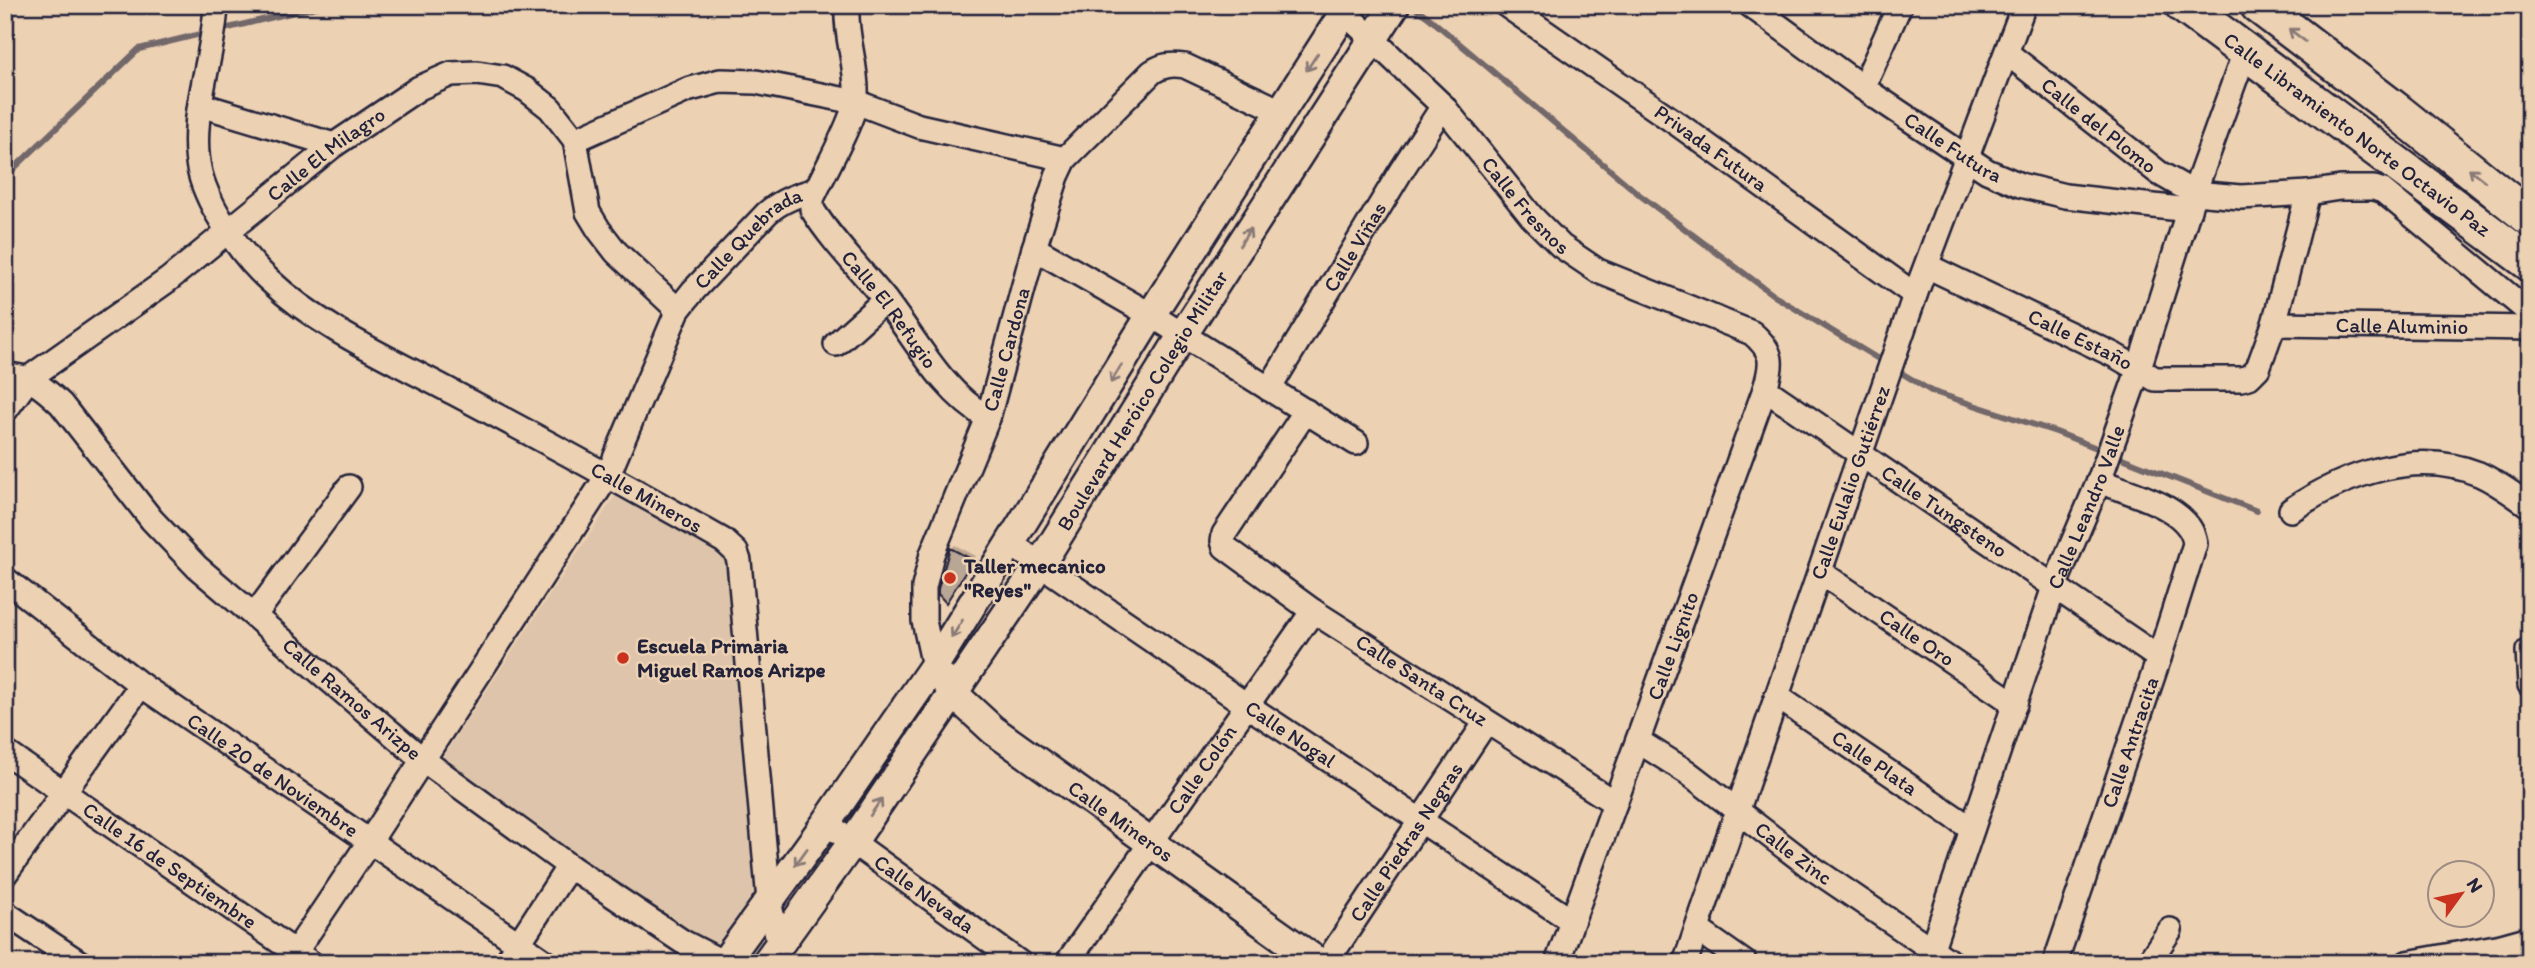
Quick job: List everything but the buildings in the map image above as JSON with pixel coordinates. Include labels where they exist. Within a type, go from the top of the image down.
[{"type":"main road","name":"Calle Libramiento Norte Octavio Paz","points":[[2183,5],[2530,263]]},
{"type":"main road","name":"Calle Libramiento Norte Octavio Paz","points":[[2258,5],[2530,218]]},
{"type":"street","name":"Calle Mineros","points":[[216,5],[196,149],[201,176],[213,205],[229,231],[267,279],[303,308],[361,343],[607,475],[724,541],[736,552],[739,561],[773,954]]},
{"type":"street","name":"Calle Quebrada","points":[[298,959],[422,759],[607,475],[678,310],[767,213],[793,196],[816,190],[856,102],[856,79],[846,26],[847,5]]},
{"type":"street","name":"Boulevard Heróico Colegio Militar","points":[[773,954],[852,843],[1041,563],[1182,336],[1395,5]]},
{"type":"street","name":"Privada Futura","points":[[1506,5],[1679,125],[1915,295]]},
{"type":"street","name":"Calle Futura","points":[[1750,5],[1863,88],[1965,158],[2020,185],[2065,196],[2191,201],[2308,193],[2352,187],[2374,188],[2383,191],[2530,313]]},
{"type":"street","points":[[1863,88],[1900,5]]},
{"type":"street","name":"Calle Eulalio Gutiérrez","points":[[1685,963],[1915,295],[2024,5]]},
{"type":"street","name":"Boulevard Heróico Colegio Militar","points":[[724,963],[826,823],[934,666],[1151,315],[1347,9]]},
{"type":"street","name":"Calle Fresnos","points":[[1347,9],[1443,107],[1532,217],[1561,246],[1598,271],[1752,333]]},
{"type":"street","name":"Calle Leandro Valle","points":[[1930,956],[2054,587],[2099,481],[2138,371],[2191,201],[2245,52]]},
{"type":"street","name":"Calle del Plomo","points":[[2007,53],[2191,201]]},
{"type":"street","name":"Calle Cardona","points":[[934,666],[924,621],[924,587],[932,554],[988,418],[1034,248],[1065,159],[1161,66],[1185,66],[1281,111]]},
{"type":"street","name":"Calle El Milagro","points":[[5,411],[29,378],[168,280],[334,145],[419,88],[450,74],[477,73],[503,78],[527,90],[550,108],[575,140],[588,212],[598,230],[616,252],[678,310]]},
{"type":"street","points":[[575,140],[687,90],[720,81],[755,82],[856,102],[919,126],[1065,159]]},
{"type":"street","points":[[201,105],[334,145]]},
{"type":"street","name":"Calle Viñas","points":[[1269,389],[1443,107]]},
{"type":"street","name":"Calle El Refugio","points":[[816,190],[812,209],[957,396],[988,418]]},
{"type":"street","points":[[2274,324],[2308,193]]},
{"type":"street","points":[[1034,248],[1151,315],[1356,443]]},
{"type":"street","name":"Calle Estaño","points":[[1927,266],[2113,355],[2155,379],[2249,377],[2258,368],[2274,324]]},
{"type":"street","points":[[836,344],[885,300]]},
{"type":"street","name":"Calle Aluminio","points":[[2274,324],[2530,328]]},
{"type":"street","name":"Calle Lignito","points":[[1557,963],[1765,389],[1771,367],[1770,354],[1764,343],[1752,333]]},
{"type":"street","points":[[5,375],[29,378]]},
{"type":"street","name":"Calle Ramos Arizpe","points":[[29,378],[61,404],[152,520],[197,567],[422,759],[569,866],[683,942],[724,963]]},
{"type":"street","name":"Calle Tungsteno","points":[[1765,389],[2160,658]]},
{"type":"street","name":"Calle Santa Cruz","points":[[1306,411],[1224,534],[1223,541],[1230,554],[1313,611],[1615,803]]},
{"type":"street","points":[[2291,510],[2316,493],[2340,483],[2392,465],[2415,462],[2439,464],[2479,474],[2530,506]]},
{"type":"street","name":"Calle Antracita","points":[[2055,963],[2194,555],[2194,534],[2189,524],[2177,513],[2099,481]]},
{"type":"street","points":[[254,615],[349,487]]},
{"type":"street","name":"Calle Nogal","points":[[1011,544],[1248,706],[1572,921]]},
{"type":"street","name":"Calle Oro","points":[[1820,572],[2015,704]]},
{"type":"street","name":"Calle 20 de Noviembre","points":[[5,579],[141,685],[547,963]]},
{"type":"street","name":"Calle Colón","points":[[1067,963],[1313,611]]},
{"type":"street","points":[[2528,651],[2530,685]]},
{"type":"street","name":"Calle Mineros","points":[[934,666],[954,694],[993,730],[1319,963]]},
{"type":"street","points":[[5,874],[141,685]]},
{"type":"street","name":"Calle Plata","points":[[1778,697],[1972,829]]},
{"type":"street","name":"Calle Piedras Negras","points":[[1326,963],[1486,722]]},
{"type":"street","name":"Calle Zinc","points":[[1638,741],[1687,772],[1930,956],[1952,963]]},
{"type":"street","name":"Calle 16 de Septiembre","points":[[5,752],[298,959]]},
{"type":"street","name":"Calle Nevada","points":[[826,823],[1020,963]]},
{"type":"street","points":[[506,963],[569,866]]},
{"type":"street","points":[[5,913],[80,963]]},
{"type":"street","points":[[1698,930],[1745,963]]},
{"type":"street","points":[[2148,963],[2170,930]]},
{"type":"street","points":[[2407,963],[2530,938]]},
{"type":"shaded area","name":"Escuela Primaria Miguel Ramos Arizpe","points":[[617,493],[729,555],[758,889],[713,951],[440,761]]},
{"type":"waterway","points":[[220,30],[324,5]]},
{"type":"waterway","points":[[1411,5],[1641,196],[1776,297],[1885,363]]},
{"type":"waterway","points":[[5,177],[139,49],[209,32]]},
{"type":"waterway","points":[[1895,369],[1931,391],[2056,432],[2257,511]]},
{"type":"place","name":"Taller mecanico \"Reyes\"","points":[[950,578]]},
{"type":"place","name":"Escuela Primaria Miguel Ramos Arizpe","points":[[623,658]]}]
